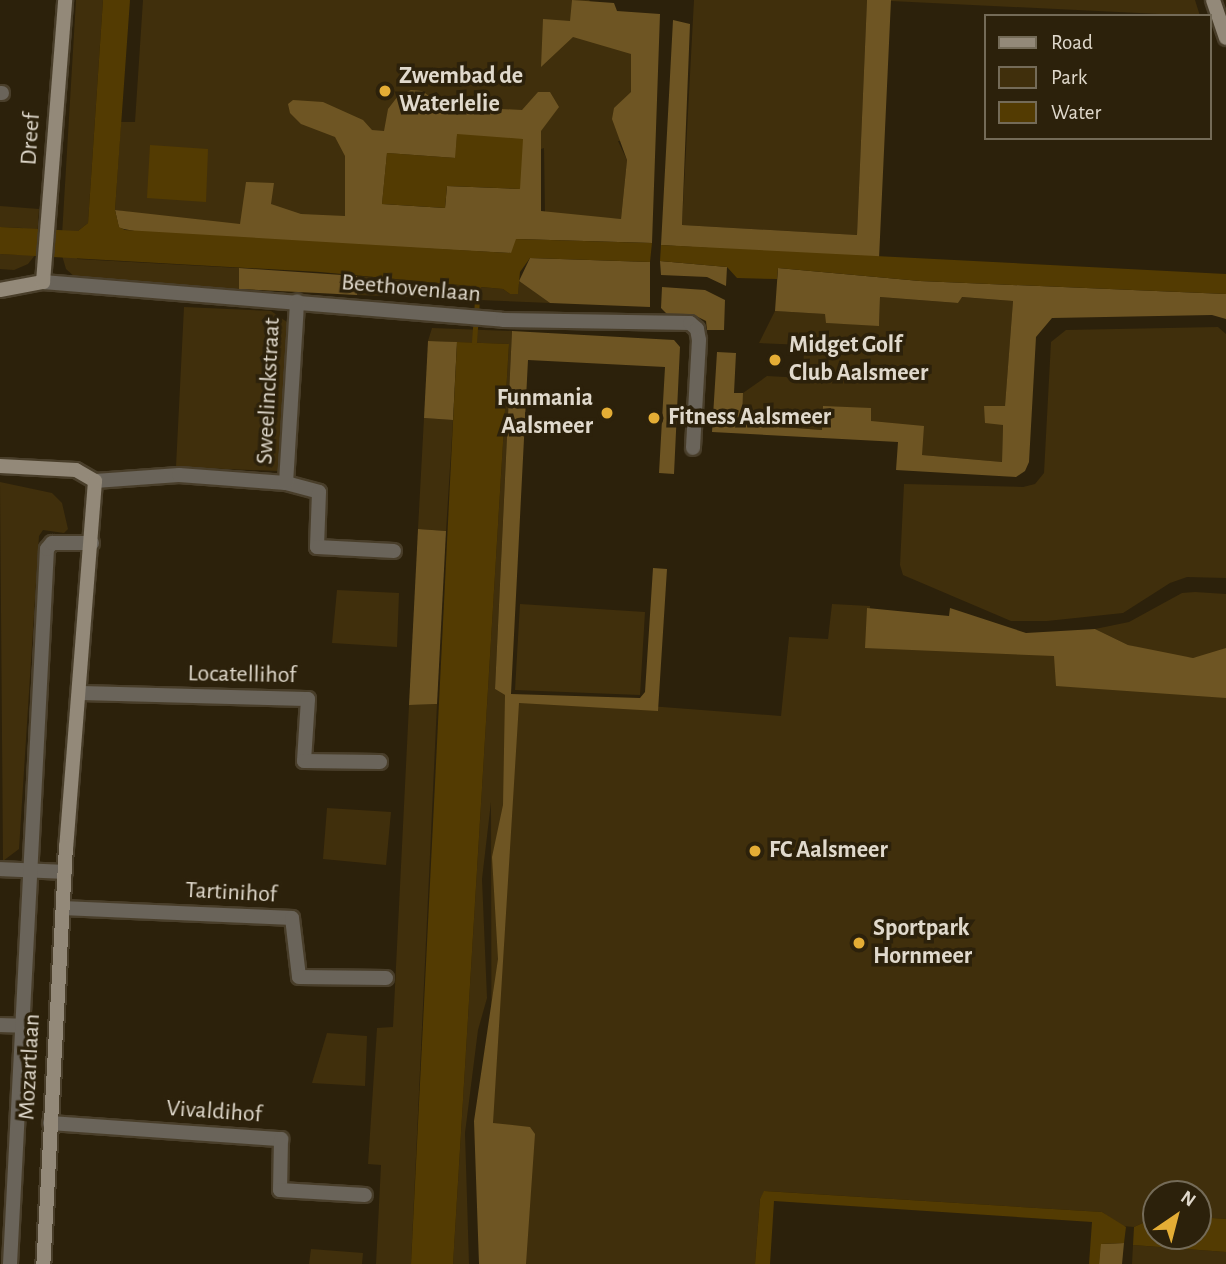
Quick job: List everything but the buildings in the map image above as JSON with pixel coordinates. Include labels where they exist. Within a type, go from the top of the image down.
[{"type":"street","name":"Dreef","points":[[43,282],[50,226],[65,0]]},
{"type":"street","points":[[1213,0],[1226,38]]},
{"type":"street","name":"Beethovenlaan","points":[[0,290],[43,282],[435,316],[503,320],[690,323],[697,329],[699,340],[693,448]]},
{"type":"street","name":"Sweelinckstraat","points":[[286,483],[297,302]]},
{"type":"street","name":"Sweelinckstraat","points":[[0,466],[76,470],[95,481],[179,475],[286,483],[319,492],[317,547],[394,551]]},
{"type":"street","name":"Mozartlaan","points":[[43,1264],[65,872],[95,481]]},
{"type":"street","name":"Mozartlaan","points":[[10,1264],[25,1026],[29,870],[47,549],[52,543],[92,543]]},
{"type":"street","name":"Locatellihof","points":[[79,693],[308,699],[304,761],[380,762]]},
{"type":"street","points":[[0,869],[65,872]]},
{"type":"street","name":"Tartinihof","points":[[64,908],[292,918],[299,977],[386,978]]},
{"type":"street","points":[[0,1025],[25,1026]]},
{"type":"street","name":"Vivaldihof","points":[[50,1123],[281,1139],[280,1190],[365,1195]]},
{"type":"green space","points":[[76,0],[103,0],[88,223],[78,231],[77,259],[239,268],[239,289],[97,282],[76,278],[66,269],[61,252]]},
{"type":"green space","name":"Zwembad de Waterlelie","points":[[143,0],[589,0],[634,48],[629,141],[618,141],[627,160],[621,219],[545,215],[544,148],[339,218],[241,228],[115,210],[121,122],[135,122]]},
{"type":"green space","points":[[694,0],[867,0],[857,235],[682,225]]},
{"type":"green space","points":[[891,0],[1195,0],[1199,14],[1159,14]]},
{"type":"green space","points":[[0,206],[39,209],[36,254],[28,264],[14,270],[0,269],[0,254],[21,255],[23,228],[0,227]]},
{"type":"green space","points":[[357,276],[503,289],[510,294],[518,293],[519,281],[550,303],[357,295]]},
{"type":"green space","points":[[880,297],[958,303],[961,297],[1013,301],[1005,407],[984,406],[1003,424],[1002,462],[922,455],[871,421],[871,408],[822,430],[742,424],[743,393],[767,376],[803,378],[804,345],[759,343],[775,311],[826,314],[826,323],[879,325]]},
{"type":"green space","points":[[184,307],[271,311],[287,322],[284,468],[278,471],[176,467]]},
{"type":"green space","points":[[1218,327],[1226,334],[1226,578],[1187,577],[1170,583],[1123,613],[1047,621],[1011,621],[903,575],[900,565],[904,484],[1023,487],[1035,484],[1044,473],[1051,342],[1066,330]]},
{"type":"green space","name":"Sportpark Hornmeer","points":[[432,328],[512,331],[495,689],[505,695],[781,716],[789,637],[828,639],[832,604],[870,606],[868,645],[1054,649],[1226,687],[1226,1219],[1212,1218],[1212,1180],[1142,1180],[1142,1223],[1134,1227],[1122,1226],[1102,1212],[765,1191],[760,1199],[755,1264],[492,1264],[491,802],[482,879],[487,998],[478,1030],[465,1133],[469,1264],[453,1264],[509,344],[428,341]]},
{"type":"green space","points":[[424,418],[453,420],[446,531],[418,529]]},
{"type":"green space","points":[[0,482],[52,493],[62,503],[68,529],[64,533],[43,530],[39,536],[19,849],[3,861]]},
{"type":"green space","points":[[337,590],[399,593],[397,647],[332,643]]},
{"type":"green space","points":[[1182,593],[1226,594],[1226,648],[1217,653],[1193,658],[1162,654],[1128,645],[1095,629],[1129,622]]},
{"type":"green space","points":[[520,604],[645,612],[640,695],[515,690]]},
{"type":"green space","points":[[437,704],[411,1264],[376,1264],[381,1165],[368,1164],[377,1028],[393,1027],[409,705]]},
{"type":"green space","points":[[327,808],[391,812],[386,865],[323,859]]},
{"type":"green space","points":[[327,1033],[367,1036],[365,1086],[312,1083]]},
{"type":"green space","points":[[1133,1245],[1142,1246],[1142,1250],[1226,1252],[1226,1264],[1132,1264]]},
{"type":"green space","points":[[311,1249],[363,1253],[362,1264],[309,1264]]},
{"type":"shaded area","points":[[572,0],[614,3],[617,11],[660,14],[652,243],[517,239],[512,253],[150,234],[119,228],[115,210],[240,224],[246,182],[274,183],[271,204],[301,214],[345,216],[345,156],[335,137],[301,124],[290,113],[288,104],[293,100],[323,102],[363,120],[372,130],[384,131],[388,109],[398,96],[411,90],[422,91],[443,106],[522,110],[538,92],[550,92],[559,107],[541,131],[541,211],[621,219],[627,160],[612,119],[614,108],[631,92],[631,54],[573,37],[541,67],[543,19],[570,21]],"holes":[[[457,135],[520,189],[447,186],[445,208],[382,204],[387,153],[456,158]]]},
{"type":"shaded area","points":[[867,0],[891,0],[879,259],[661,245],[673,20],[690,24],[682,225],[857,235]]},
{"type":"shaded area","points":[[530,258],[650,262],[650,307],[550,303],[519,281]]},
{"type":"shaded area","points":[[660,261],[727,267],[726,286],[707,277],[661,275]]},
{"type":"shaded area","points":[[239,268],[357,276],[357,295],[239,289]]},
{"type":"shaded area","points":[[778,268],[920,281],[1226,294],[1226,319],[1212,315],[1052,318],[1036,337],[1029,462],[1025,471],[1016,477],[896,470],[898,442],[712,432],[717,352],[736,353],[734,393],[743,393],[742,424],[822,430],[823,406],[871,408],[871,421],[924,426],[922,455],[1002,462],[1003,425],[985,423],[984,406],[1005,406],[1013,301],[962,297],[958,303],[880,297],[879,326],[826,323],[825,314],[775,311]]},
{"type":"shaded area","points":[[662,287],[705,290],[725,300],[724,330],[707,330],[706,321],[696,316],[667,314],[661,308]]},
{"type":"shaded area","points":[[512,331],[674,340],[680,347],[674,474],[659,473],[665,367],[528,360],[511,694],[640,698],[645,692],[653,568],[667,569],[658,711],[519,703],[493,1123],[530,1127],[535,1134],[526,1264],[479,1264],[474,1121],[498,959],[492,857],[503,805],[505,695],[495,689]]},
{"type":"shaded area","points":[[428,341],[457,342],[453,420],[424,418]]},
{"type":"shaded area","points":[[418,529],[446,531],[437,704],[409,705]]},
{"type":"shaded area","points":[[867,608],[949,616],[950,608],[1026,633],[1095,629],[1128,645],[1193,658],[1226,648],[1226,698],[1056,686],[1054,656],[865,648]]},
{"type":"shaded area","points":[[1124,1243],[1122,1264],[1099,1264],[1100,1244]]},
{"type":"water","points":[[103,0],[130,0],[115,210],[119,227],[125,230],[511,253],[516,239],[652,243],[650,262],[530,258],[520,272],[518,294],[510,294],[503,289],[320,272],[0,254],[0,227],[78,231],[88,223]]},
{"type":"water","points":[[457,134],[523,139],[520,189],[447,186],[445,208],[382,204],[387,153],[455,158]]},
{"type":"water","points":[[150,145],[208,149],[206,202],[147,198]]},
{"type":"water","points":[[661,245],[1226,274],[1226,294],[920,281],[778,268],[777,279],[737,278],[727,267],[660,261]]},
{"type":"water","points":[[457,342],[509,344],[453,1264],[411,1264]]},
{"type":"water","points":[[764,1191],[1102,1212],[1126,1227],[1124,1243],[1101,1244],[1099,1264],[1089,1264],[1092,1222],[774,1201],[770,1264],[755,1264],[760,1199]]},
{"type":"water","points":[[1212,1218],[1226,1219],[1226,1252],[1199,1250],[1212,1250]]},
{"type":"water","points":[[1142,1223],[1142,1246],[1133,1245],[1134,1227]]},
{"type":"waterway","points":[[474,342],[478,286]]},
{"type":"place","name":"Zwembad de Waterlelie","points":[[385,91]]},
{"type":"place","name":"Midget Golf Club Aalsmeer","points":[[775,360]]},
{"type":"place","name":"Funmania Aalsmeer","points":[[607,413]]},
{"type":"place","name":"Fitness Aalsmeer","points":[[654,418]]},
{"type":"place","name":"FC Aalsmeer","points":[[755,851]]},
{"type":"place","name":"Sportpark Hornmeer","points":[[859,943]]}]
